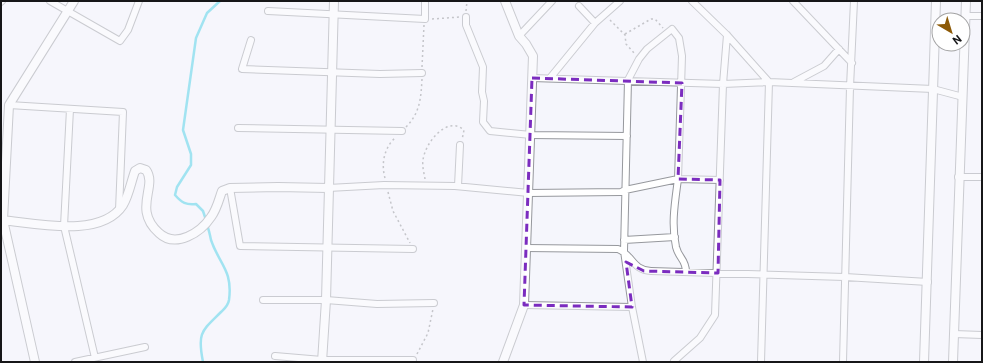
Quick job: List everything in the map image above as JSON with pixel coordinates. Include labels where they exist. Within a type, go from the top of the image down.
[{"type":"street","points":[[50,1],[120,41],[128,30],[139,1]]},
{"type":"street","points":[[35,362],[2,220],[9,106],[74,1]]},
{"type":"street","points":[[322,361],[326,300],[326,249],[333,72],[334,1]]},
{"type":"street","points":[[268,11],[425,19],[425,1]]},
{"type":"street","points":[[503,362],[526,296],[526,248],[532,78],[532,56],[526,44],[519,36],[505,1]]},
{"type":"street","points":[[519,36],[552,1]]},
{"type":"street","points":[[550,78],[595,23],[620,1]]},
{"type":"street","points":[[692,1],[726,35],[769,82],[761,362]]},
{"type":"street","points":[[794,1],[852,63]]},
{"type":"street","points":[[843,362],[850,87],[854,1]]},
{"type":"street","points":[[924,362],[928,282],[936,1]]},
{"type":"street","points":[[965,12],[966,1]]},
{"type":"street","points":[[579,6],[595,23]]},
{"type":"street","points":[[971,16],[982,16]]},
{"type":"street","points":[[466,17],[466,25],[483,67],[483,122],[490,131],[531,135],[627,136]]},
{"type":"street","points":[[643,362],[632,307],[624,251],[628,80],[639,59],[655,42],[672,29],[680,38],[682,83],[678,179],[673,214],[674,237],[676,248],[686,263],[686,272]]},
{"type":"street","points":[[674,361],[700,338],[715,315],[718,273],[723,84],[726,35]]},
{"type":"street","points":[[251,40],[242,69],[422,74]]},
{"type":"street","points":[[790,83],[801,79],[824,66],[839,49]]},
{"type":"street","points":[[952,362],[958,177],[964,52]]},
{"type":"street","points":[[532,78],[723,84],[769,82],[850,87],[933,89],[963,97]]},
{"type":"street","points":[[9,106],[123,112],[119,210]]},
{"type":"street","points":[[70,109],[64,226],[95,360]]},
{"type":"street","points":[[238,128],[402,131]]},
{"type":"street","points":[[458,186],[460,145]]},
{"type":"street","points":[[2,220],[64,226],[102,222],[119,210],[125,200],[135,171],[143,169],[148,173],[149,178],[145,201],[148,220],[162,236],[173,240],[181,239],[197,231],[207,222],[212,215],[222,191],[230,188],[328,188],[384,185],[458,186],[529,193],[621,192],[678,179],[720,180]]},
{"type":"street","points":[[958,177],[982,177]]},
{"type":"street","points":[[230,188],[240,246],[326,249],[413,249]]},
{"type":"street","points":[[624,240],[674,237]]},
{"type":"street","points":[[526,248],[618,249],[624,251],[636,267],[644,271],[846,277],[928,282]]},
{"type":"street","points":[[263,300],[326,300],[377,304],[434,303]]},
{"type":"street","points":[[524,305],[632,307]]},
{"type":"street","points":[[954,334],[982,335]]},
{"type":"street","points":[[75,362],[95,360],[145,347]]},
{"type":"street","points":[[275,356],[322,361],[413,360]]},
{"type":"path","points":[[425,19],[466,17],[467,1]]},
{"type":"path","points":[[604,15],[624,34],[626,44],[639,59]]},
{"type":"path","points":[[624,34],[655,19],[667,32]]},
{"type":"path","points":[[426,186],[423,158],[441,129],[448,126],[461,127],[464,130],[460,145]]},
{"type":"path","points":[[413,360],[428,333],[434,303]]},
{"type":"highlighted area","points":[[532,78],[682,83],[678,179],[720,180],[718,273],[644,271],[626,262],[632,307],[524,305]]},
{"type":"waterway","points":[[206,220],[203,211],[196,204],[184,203],[175,195],[177,187],[191,165],[191,154],[183,130],[196,38],[207,13],[220,1]]},
{"type":"waterway","points":[[203,362],[201,338],[205,328],[227,305],[230,290],[227,274],[214,248],[207,225]]}]
